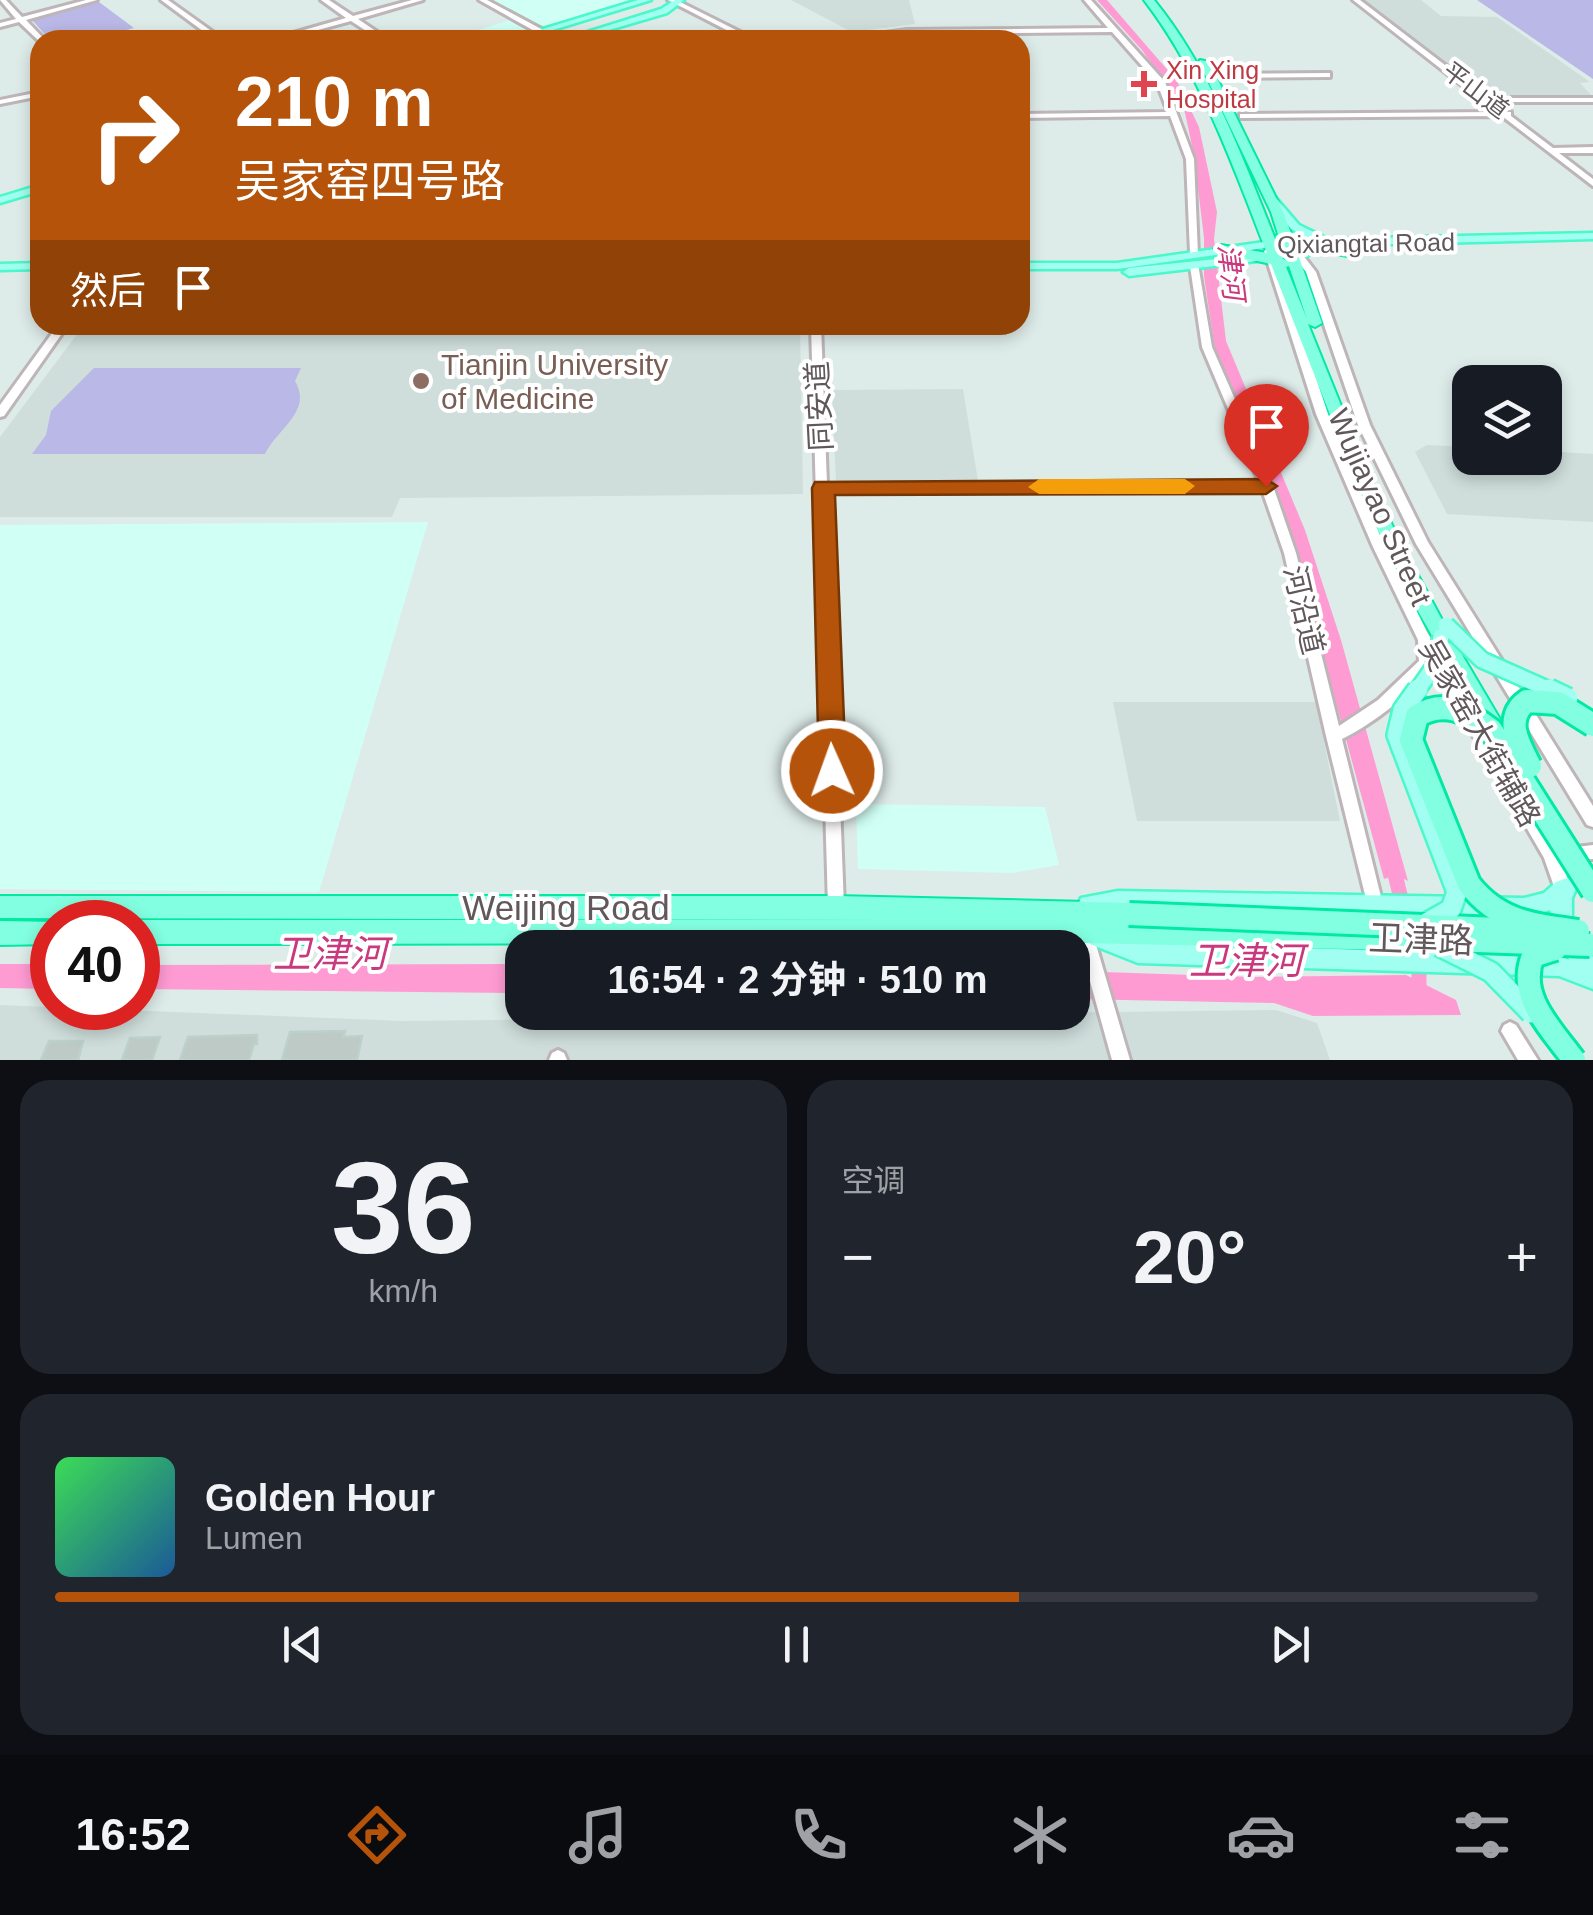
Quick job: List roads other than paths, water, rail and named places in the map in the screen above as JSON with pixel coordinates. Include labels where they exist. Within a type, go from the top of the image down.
[{"type":"highway","name":"Wujiayao Street","points":[[1149,0],[1173,31],[1201,82],[1260,216],[1284,254],[1312,316],[1320,356]]},
{"type":"highway","name":"Wujiayao Street","points":[[1161,0],[1212,76],[1270,196],[1288,286],[1320,356],[1360,472],[1437,633],[1593,872]]},
{"type":"highway","points":[[1224,255],[1346,247]]},
{"type":"highway","points":[[1516,754],[1510,716],[1523,703],[1550,702],[1574,710],[1593,725]]},
{"type":"highway","points":[[1516,754],[1491,730],[1460,711],[1436,707],[1423,711],[1412,722],[1411,740],[1474,893],[1507,919],[1589,938]]},
{"type":"highway","name":"Wujiayao Street","points":[[1516,754],[1593,892]]},
{"type":"highway","name":"Weijing Road","points":[[1,912],[836,907],[1034,912],[1130,924]]},
{"type":"highway","name":"Weijing Road","points":[[1090,931],[1130,924]]},
{"type":"highway","name":"卫津路","points":[[1130,924],[1589,938]]},
{"type":"highway","name":"Weijing Road","points":[[160,932],[505,932]]},
{"type":"highway","points":[[0,933],[30,933]]},
{"type":"highway","points":[[1574,1060],[1534,1002],[1525,970],[1538,952],[1589,938]]},
{"type":"main road","points":[[548,30],[648,0]]},
{"type":"main road","points":[[600,30],[659,13],[676,1]]},
{"type":"main road","points":[[0,192],[30,183]]},
{"type":"main road","points":[[0,200],[30,191]]},
{"type":"main road","points":[[1270,196],[1300,230],[1346,247]]},
{"type":"main road","name":"Qixiangtai Road","points":[[1284,254],[1346,247],[1593,236]]},
{"type":"main road","name":"Qixiangtai Road","points":[[1346,247],[1593,244]]},
{"type":"main road","points":[[1030,269],[1139,272],[1224,255]]},
{"type":"main road","points":[[0,259],[30,261]]},
{"type":"main road","points":[[0,266],[30,263]]},
{"type":"main road","points":[[1437,633],[1482,660],[1593,713]]},
{"type":"main road","points":[[1396,932],[1438,919],[1450,912],[1456,900],[1454,878],[1397,734],[1402,712],[1440,660],[1437,633]]},
{"type":"main road","points":[[1034,912],[1118,901],[1524,908],[1548,901],[1593,872]]},
{"type":"main road","points":[[1563,889],[1560,911],[1564,932],[1593,975]]},
{"type":"main road","points":[[1396,932],[1453,950],[1483,965],[1520,997],[1563,1060]]},
{"type":"main road","points":[[1090,934],[1138,953],[1560,966],[1593,975]]},
{"type":"street","points":[[2,0],[32,30]]},
{"type":"street","points":[[0,25],[94,0]]},
{"type":"street","points":[[164,0],[206,30]]},
{"type":"street","points":[[324,0],[372,30]]},
{"type":"street","points":[[311,30],[420,0]]},
{"type":"street","points":[[482,0],[537,30]]},
{"type":"street","points":[[1087,0],[1114,30]]},
{"type":"street","name":"平山道","points":[[1356,0],[1593,182]]},
{"type":"street","points":[[676,1],[733,30]]},
{"type":"street","points":[[1030,31],[1114,30]]},
{"type":"street","name":"河沿道","points":[[1114,30],[1161,82],[1190,159],[1207,347],[1290,552],[1376,905]]},
{"type":"street","points":[[1212,76],[1328,75]]},
{"type":"street","points":[[0,102],[30,96]]},
{"type":"street","points":[[1489,100],[1593,100]]},
{"type":"street","points":[[1030,116],[1174,114]]},
{"type":"street","points":[[1242,116],[1508,114]]},
{"type":"street","points":[[1554,150],[1593,150]]},
{"type":"street","name":"吴家窑大街辅路","points":[[1284,254],[1338,455],[1437,633],[1552,855],[1563,889]]},
{"type":"street","name":"吴家窑大街辅路","points":[[1284,254],[1311,272],[1364,425],[1422,544],[1593,820]]},
{"type":"street","points":[[0,413],[57,335]]},
{"type":"street","name":"同安道","points":[[816,335],[836,907]]},
{"type":"street","points":[[823,488],[1266,486]]},
{"type":"street","points":[[1333,736],[1366,717],[1426,663],[1437,633]]},
{"type":"street","points":[[1552,855],[1593,852]]},
{"type":"street","points":[[1090,952],[1121,1060]]},
{"type":"street","points":[[1510,1031],[1529,1060]]},
{"type":"waterway","points":[[1392,862],[1403,907]]},
{"type":"waterway","points":[[1419,967],[1419,985]]},
{"type":"place","name":"Xin Xing Hospital","points":[[1144,84]]},
{"type":"place","name":"Tianjin University of Medicine","points":[[421,381]]},
{"type":"water label","name":"津河","points":[[1231,272]]},
{"type":"water label","name":"卫津河","points":[[330,954]]},
{"type":"water label","name":"卫津河","points":[[1246,961]]}]
